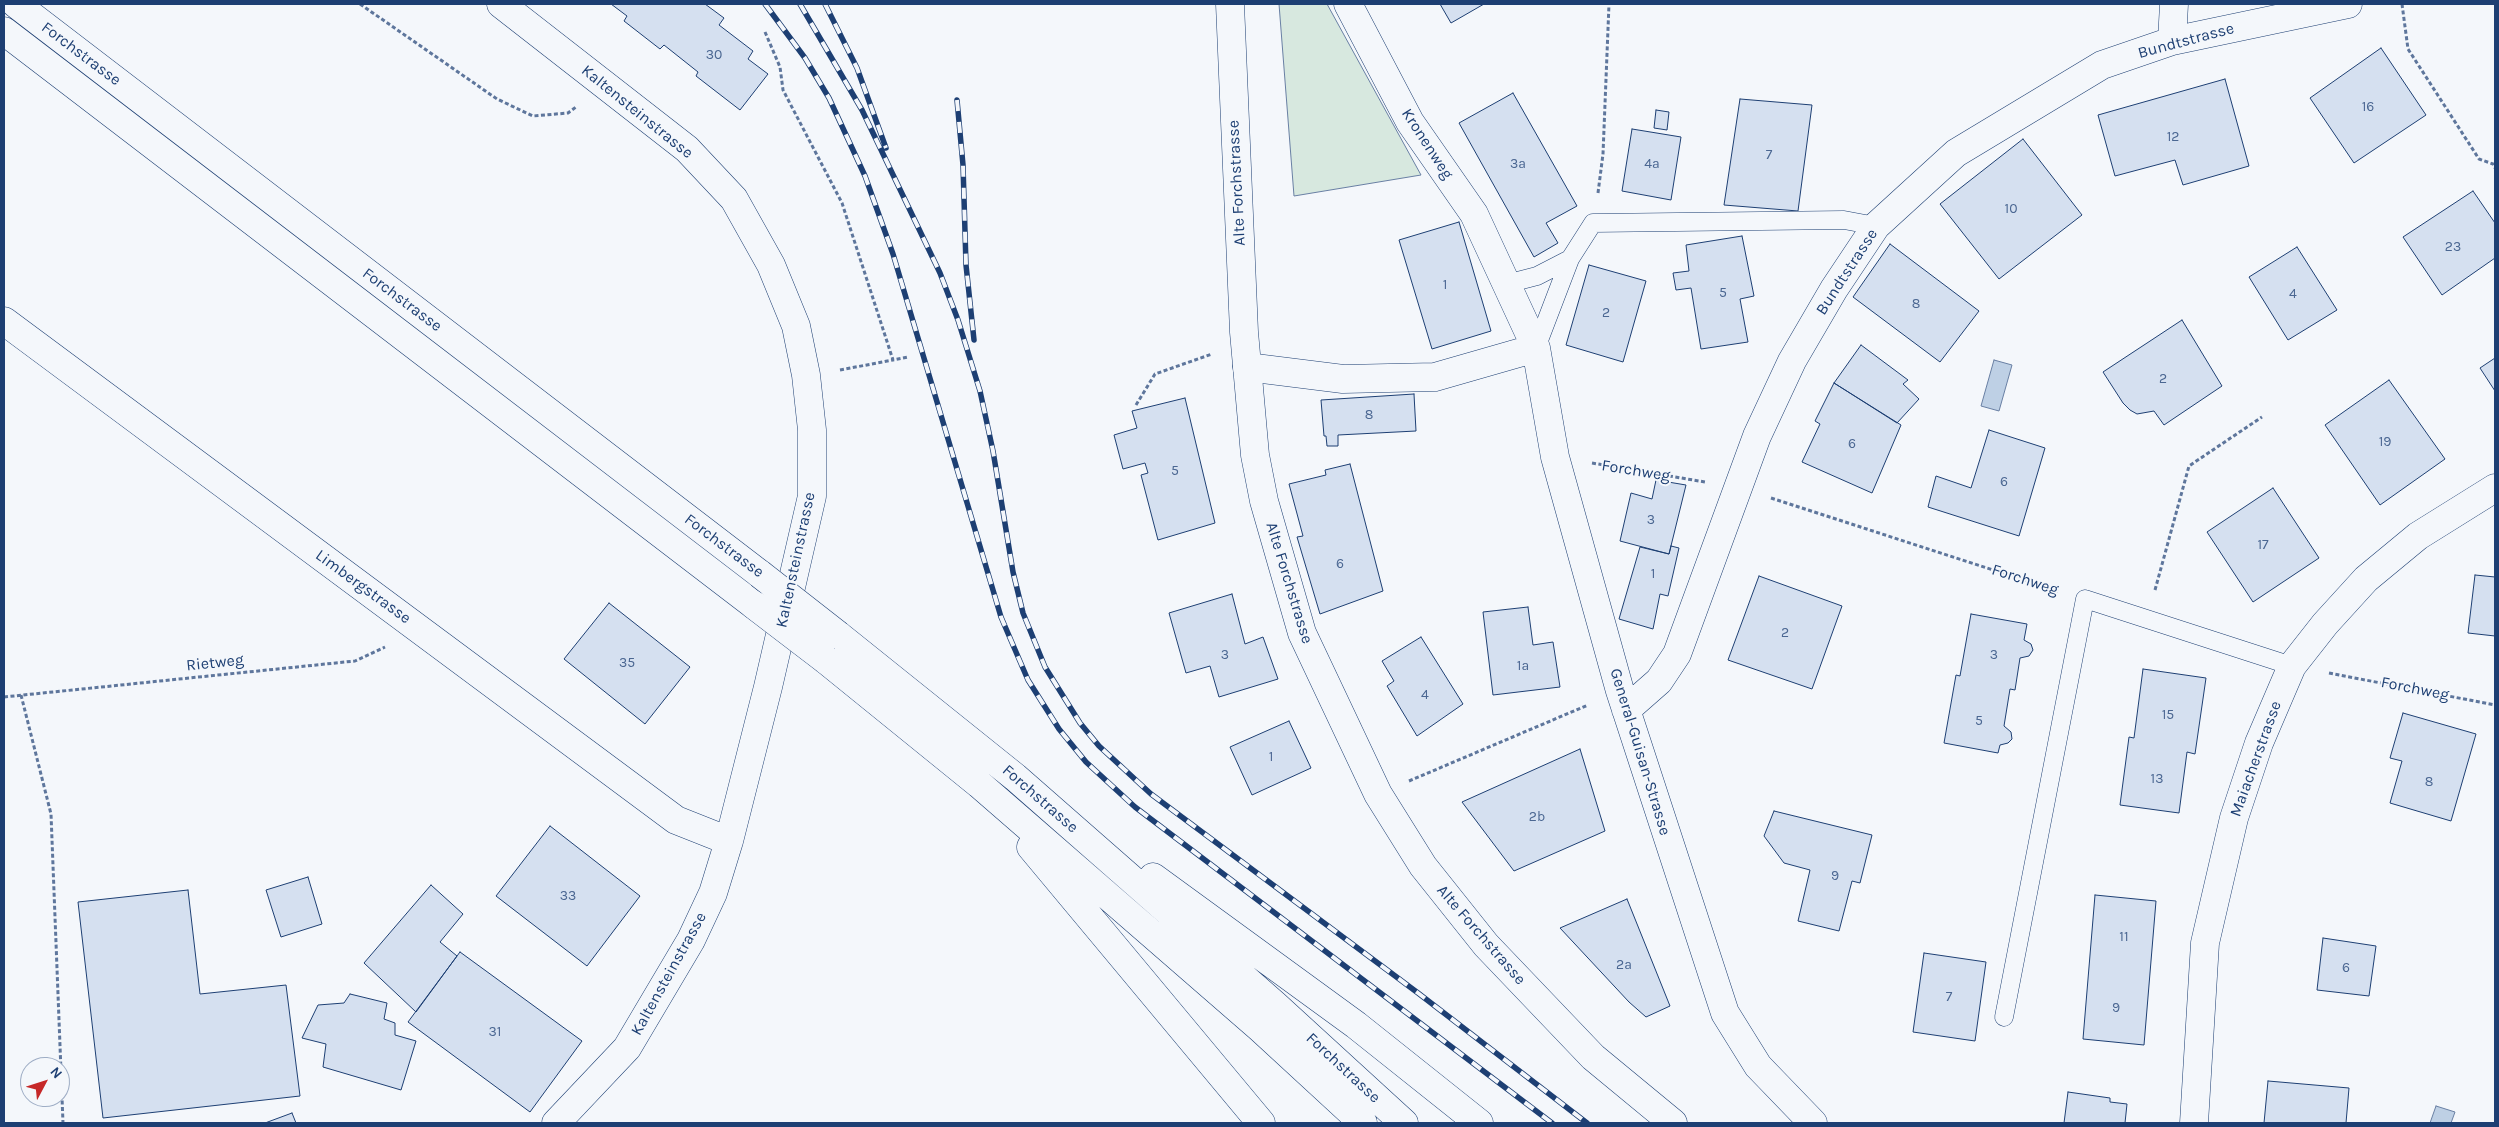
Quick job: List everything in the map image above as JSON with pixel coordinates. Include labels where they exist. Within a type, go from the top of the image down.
[{"type":"main road","name":"Forchstrasse","points":[[16,4],[760,574],[1015,777],[1276,1005],[1404,1123]]},
{"type":"main road","name":"Kaltensteinstrasse","points":[[501,4],[605,87],[687,149],[734,199],[771,265],[793,317],[806,376],[812,430],[812,496],[768,687],[729,841],[713,894],[692,940],[627,1048],[556,1123]]},
{"type":"main road","name":"Alte Forchstrasse","points":[[1230,4],[1247,367],[1255,456],[1264,501],[1302,633],[1378,794],[1423,866],[1486,945],[1593,1057],[1673,1123]]},
{"type":"main road","name":"Kronenweg","points":[[1348,4],[1410,122],[1474,214],[1506,284]]},
{"type":"main road","points":[[2172,42],[2174,4]]},
{"type":"main road","name":"Bundtstrasse","points":[[1623,701],[1659,681],[1677,654],[1736,487],[1757,436],[1792,361],[1834,289],[1876,226],[1956,153],[2102,65],[2172,42],[2348,4]]},
{"type":"main road","name":"Forchstrasse","points":[[4,31],[826,660],[979,784],[1261,1029],[1363,1123]]},
{"type":"main road","name":"General-Guisan-Strasse","points":[[1506,284],[1536,348],[1556,458],[1623,701],[1724,1013],[1758,1066],[1813,1123]]},
{"type":"main road","name":"Limbergstrasse","points":[[4,321],[676,820],[729,841]]},
{"type":"main road","points":[[1247,367],[1343,379],[1435,378],[1536,348]]},
{"type":"main road","name":"Maiacherstrasse","points":[[2194,1123],[2193,1111],[2205,943],[2234,818],[2259,743],[2292,666],[2325,624],[2366,579],[2418,536],[2495,488]]},
{"type":"main road","points":[[1015,777],[1356,1025],[1479,1123]]},
{"type":"main road","points":[[979,784],[1261,1123]]},
{"type":"lane","points":[[1536,348],[1570,259],[1593,223],[1844,220],[1876,226]]},
{"type":"lane","points":[[1506,284],[1538,276],[1570,259]]},
{"type":"lane","points":[[2004,1017],[2085,599],[2292,666]]},
{"type":"path","points":[[360,4],[497,99],[533,116],[568,113],[605,87]]},
{"type":"path","points":[[1593,223],[1603,154],[1609,4]]},
{"type":"path","points":[[2402,4],[2408,49],[2479,159],[2493,164],[2495,168]]},
{"type":"path","points":[[765,32],[780,67],[783,90],[842,203],[893,360]]},
{"type":"path","points":[[1136,405],[1154,374],[1218,352]]},
{"type":"path","points":[[834,371],[908,357]]},
{"type":"path","points":[[2147,620],[2189,466],[2262,416]]},
{"type":"path","name":"Forchweg","points":[[1556,458],[1736,487],[2085,599]]},
{"type":"path","name":"Rietweg","points":[[4,697],[355,661],[421,629]]},
{"type":"path","name":"Forchweg","points":[[2292,666],[2495,705]]},
{"type":"path","points":[[21,695],[51,814],[63,1123]]},
{"type":"path","points":[[1378,794],[1623,701]]},
{"type":"shaded area","points":[[1279,4],[1327,4],[1421,175],[1294,196]]},
{"type":"water","points":[[1994,360],[2012,365],[1999,411],[1981,406]]},
{"type":"water","points":[[2436,1106],[2455,1112],[2451,1123],[2430,1123]]},
{"type":"building","points":[[611,4],[705,4],[724,18],[719,25],[753,51],[748,59],[768,74],[740,110],[696,76],[698,72],[664,45],[660,49],[624,21],[627,16]]},
{"type":"building","points":[[1440,4],[1484,4],[1451,23]]},
{"type":"building","points":[[2381,48],[2426,115],[2354,163],[2310,98]]},
{"type":"building","points":[[2225,79],[2249,166],[2183,185],[2175,160],[2115,176],[2098,115]]},
{"type":"building","points":[[1513,93],[1577,206],[1546,223],[1558,243],[1534,257],[1459,123]]},
{"type":"building","points":[[1740,99],[1812,105],[1798,211],[1724,205]]},
{"type":"building","points":[[1656,110],[1669,112],[1667,130],[1654,128]]},
{"type":"building","points":[[1632,129],[1681,137],[1671,200],[1622,191]]},
{"type":"building","points":[[2023,139],[2082,215],[1999,279],[1940,204]]},
{"type":"building","points":[[2473,191],[2495,223],[2495,258],[2442,295],[2403,237]]},
{"type":"building","points":[[1459,222],[1491,331],[1432,349],[1399,240]]},
{"type":"building","points":[[1742,236],[1754,296],[1740,299],[1748,342],[1701,349],[1691,288],[1676,290],[1673,273],[1689,271],[1686,245]]},
{"type":"building","points":[[1890,244],[1979,311],[1940,362],[1853,297]]},
{"type":"building","points":[[2297,247],[2337,310],[2288,340],[2249,277]]},
{"type":"building","points":[[1589,265],[1646,281],[1623,362],[1566,345]]},
{"type":"building","points":[[2182,320],[2222,386],[2164,425],[2154,411],[2137,414],[2130,410],[2123,403],[2103,372]]},
{"type":"building","points":[[1861,345],[1908,380],[1903,384],[1919,399],[1897,423],[1834,383]]},
{"type":"building","points":[[2495,358],[2495,391],[2480,368]]},
{"type":"building","points":[[2389,380],[2445,459],[2380,505],[2325,425]]},
{"type":"building","points":[[1834,383],[1901,425],[1872,493],[1802,462],[1820,424],[1815,421]]},
{"type":"building","points":[[1414,394],[1416,431],[1338,435],[1338,446],[1327,446],[1326,436],[1324,436],[1321,400]]},
{"type":"building","points":[[1185,398],[1215,523],[1158,540],[1141,475],[1148,473],[1145,463],[1123,469],[1114,435],[1137,428],[1132,411]]},
{"type":"building","points":[[1989,430],[2045,448],[2019,536],[1928,507],[1936,476],[1971,488]]},
{"type":"building","points":[[1350,464],[1383,591],[1320,614],[1297,537],[1303,536],[1289,484],[1326,475],[1325,470]]},
{"type":"building","points":[[1656,480],[1686,485],[1669,554],[1620,541],[1631,493],[1652,499]]},
{"type":"building","points":[[2273,488],[2319,558],[2253,602],[2207,532]]},
{"type":"building","points":[[1671,546],[1679,548],[1668,596],[1660,594],[1653,629],[1619,619],[1640,547],[1669,554]]},
{"type":"building","points":[[2475,575],[2495,577],[2495,636],[2468,633]]},
{"type":"building","points":[[1759,576],[1842,606],[1812,689],[1728,660]]},
{"type":"building","points":[[1232,594],[1245,644],[1263,637],[1278,679],[1219,697],[1210,666],[1186,673],[1169,613]]},
{"type":"building","points":[[609,603],[690,667],[645,724],[564,659]]},
{"type":"building","points":[[1528,607],[1533,645],[1553,642],[1560,687],[1493,695],[1483,612]]},
{"type":"building","points":[[1971,614],[2027,624],[2024,640],[2031,644],[2033,650],[2029,656],[2020,658],[2015,690],[2010,689],[2004,726],[2011,732],[2012,739],[2008,743],[2000,745],[1998,753],[1944,743],[1956,675],[1960,676]]},
{"type":"building","points":[[1421,637],[1463,704],[1417,736],[1387,686],[1394,681],[1382,661]]},
{"type":"building","points":[[2143,669],[2206,678],[2195,754],[2187,752],[2179,813],[2120,805],[2129,737],[2134,738]]},
{"type":"building","points":[[2403,713],[2476,734],[2451,821],[2390,803],[2402,761],[2390,758]]},
{"type":"building","points":[[1289,721],[1311,768],[1252,795],[1230,747]]},
{"type":"building","points":[[1580,749],[1605,831],[1514,871],[1462,802]]},
{"type":"building","points":[[1774,811],[1872,835],[1860,883],[1852,881],[1839,931],[1798,921],[1810,870],[1784,863],[1764,836]]},
{"type":"building","points":[[550,826],[640,896],[587,966],[496,896]]},
{"type":"building","points":[[308,877],[322,924],[281,937],[266,890]]},
{"type":"building","points":[[431,885],[463,914],[440,942],[457,956],[416,1012],[364,963]]},
{"type":"building","points":[[188,890],[200,994],[286,985],[300,1096],[103,1118],[78,902]]},
{"type":"building","points":[[2095,895],[2156,901],[2144,1045],[2083,1039]]},
{"type":"building","points":[[1627,899],[1670,1006],[1646,1017],[1629,1002],[1560,928]]},
{"type":"building","points":[[2323,938],[2376,946],[2369,996],[2317,990]]},
{"type":"building","points":[[460,952],[582,1041],[530,1112],[408,1022]]},
{"type":"building","points":[[1924,953],[1986,962],[1975,1041],[1913,1032]]},
{"type":"building","points":[[350,994],[387,1003],[384,1019],[395,1023],[395,1035],[416,1041],[401,1090],[323,1067],[326,1044],[302,1038],[318,1005],[344,1003]]},
{"type":"building","points":[[2268,1081],[2349,1088],[2346,1123],[2264,1123]]},
{"type":"building","points":[[2068,1092],[2110,1098],[2110,1102],[2127,1104],[2125,1123],[2064,1123]]},
{"type":"building","points":[[292,1113],[296,1123],[265,1123]]},
{"type":"railway","points":[[765,4],[805,58],[829,98],[865,176],[893,254],[1001,617],[1028,680],[1059,729],[1086,762],[1135,807],[1552,1123]]},
{"type":"railway","points":[[800,4],[862,110],[940,273],[958,320],[980,391],[993,451],[1013,572],[1023,613],[1045,667],[1080,723],[1099,746],[1151,794],[1418,993],[1587,1123]]},
{"type":"railway","points":[[825,4],[857,68],[886,148]]},
{"type":"railway","points":[[957,100],[963,165],[966,265],[974,340]]}]
